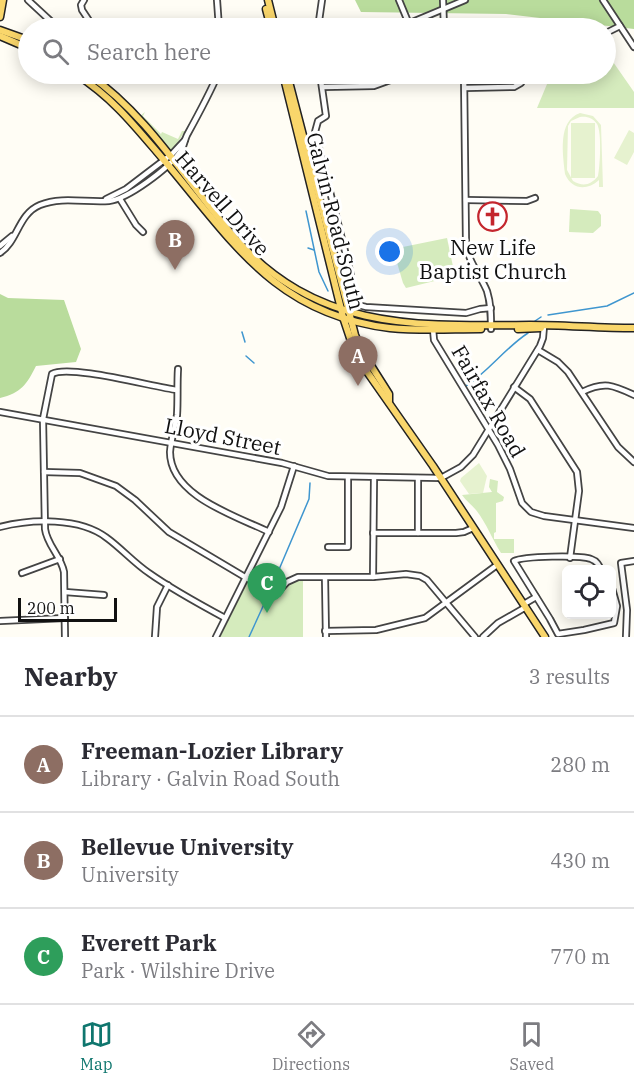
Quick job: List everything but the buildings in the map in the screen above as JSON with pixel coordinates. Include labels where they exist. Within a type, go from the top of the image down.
[{"type":"main road","points":[[0,17],[3,0]]},
{"type":"main road","points":[[266,0],[270,18]]},
{"type":"main road","points":[[0,30],[18,36]]},
{"type":"main road","points":[[0,36],[18,44]]},
{"type":"main road","name":"Harvell Drive","points":[[97,84],[168,160],[246,250],[277,277],[320,303],[346,315],[391,321],[491,327]]},
{"type":"main road","name":"Galvin Road South","points":[[287,84],[337,290],[363,353],[388,394],[389,401]]},
{"type":"main road","name":"Galvin Road South","points":[[288,84],[359,360],[441,478],[545,637]]},
{"type":"main road","name":"Harvell Drive","points":[[168,160],[231,242],[254,266],[306,302],[369,324],[391,328],[634,328]]},
{"type":"main road","points":[[320,303],[333,301],[337,290]]},
{"type":"main road","points":[[357,339],[358,328],[369,324]]},
{"type":"street","points":[[28,0],[47,18]]},
{"type":"street","points":[[217,0],[218,18]]},
{"type":"street","points":[[319,18],[322,0]]},
{"type":"street","points":[[399,0],[406,18]]},
{"type":"street","points":[[442,0],[443,18]]},
{"type":"street","points":[[424,18],[465,0]]},
{"type":"street","points":[[603,0],[615,18]]},
{"type":"street","points":[[82,2],[82,10],[87,18]]},
{"type":"street","points":[[616,20],[634,47]]},
{"type":"street","points":[[616,28],[620,26]]},
{"type":"street","points":[[100,201],[126,189],[180,152],[213,84]]},
{"type":"street","points":[[322,84],[327,116],[318,121],[315,132],[351,274],[352,295],[360,306],[466,313],[491,309]]},
{"type":"street","points":[[323,87],[380,84]]},
{"type":"street","points":[[465,84],[468,253],[486,289],[491,309],[491,327]]},
{"type":"street","points":[[465,88],[514,87],[519,84]]},
{"type":"street","points":[[0,253],[9,245],[24,218],[38,205],[58,201],[120,199],[134,192],[168,160]]},
{"type":"street","points":[[466,200],[527,201],[535,198]]},
{"type":"street","points":[[120,199],[135,225],[143,232]]},
{"type":"street","points":[[0,246],[14,234]]},
{"type":"street","points":[[391,321],[392,309]]},
{"type":"street","points":[[441,478],[469,460],[538,350],[543,338],[544,327]]},
{"type":"street","name":"Fairfax Road","points":[[433,329],[434,340],[506,461],[520,500],[526,508],[535,514],[634,528]]},
{"type":"street","points":[[538,350],[564,367],[618,447],[634,462]]},
{"type":"street","points":[[178,369],[177,415],[171,442],[171,461],[174,471],[185,486],[212,506],[268,532]]},
{"type":"street","points":[[65,637],[64,572],[60,559],[47,538],[45,523],[44,419],[53,372],[78,372],[177,390]]},
{"type":"street","points":[[582,392],[593,386],[604,385],[634,395]]},
{"type":"street","points":[[514,387],[530,399],[574,467],[580,487],[570,558]]},
{"type":"street","name":"Lloyd Street","points":[[0,412],[294,466],[321,475],[441,478]]},
{"type":"street","points":[[216,637],[281,507],[294,466]]},
{"type":"street","points":[[44,472],[80,473],[116,486],[135,500],[169,532],[275,595],[292,579],[373,578],[406,573],[420,576],[427,580],[476,637]]},
{"type":"street","points":[[328,547],[348,547],[348,477]]},
{"type":"street","points":[[373,578],[374,478]]},
{"type":"street","points":[[418,478],[418,533]]},
{"type":"street","points":[[0,528],[19,524],[45,523],[76,524],[96,531],[141,567],[225,618]]},
{"type":"street","points":[[373,533],[461,533],[473,528]]},
{"type":"street","points":[[598,565],[592,559],[523,558],[514,561],[550,619],[555,632],[562,634],[614,623],[615,619]]},
{"type":"street","points":[[22,573],[60,559]]},
{"type":"street","points":[[626,637],[627,610],[621,563],[634,561]]},
{"type":"street","points":[[325,578],[326,634],[365,631],[425,618],[498,565]]},
{"type":"street","points":[[155,637],[157,607],[168,585]]},
{"type":"street","points":[[65,592],[104,595]]},
{"type":"street","points":[[483,637],[498,623],[536,597]]},
{"type":"street","points":[[0,621],[65,618]]},
{"type":"green space","points":[[355,0],[634,0],[634,29],[616,27],[616,18],[361,12]]},
{"type":"green space","points":[[616,66],[634,92],[634,108],[537,108],[547,84],[616,84]]},
{"type":"green space","points":[[145,112],[143,116],[161,134],[162,132],[178,139],[182,131],[185,131],[173,150],[167,150],[139,117]]},
{"type":"green space","points":[[580,113],[593,116],[601,125],[603,187],[599,187],[599,180],[590,186],[576,186],[565,174],[563,139],[568,123]],"holes":[[[580,117],[592,119],[597,124],[600,142],[598,176],[590,183],[583,184],[573,181],[567,170],[568,126],[571,121]]]},
{"type":"green space","points":[[571,123],[595,123],[595,178],[571,178]]},
{"type":"green space","points":[[629,130],[634,133],[634,152],[627,165],[614,158]]},
{"type":"green space","points":[[570,209],[598,211],[601,215],[601,226],[593,233],[569,232]]},
{"type":"green space","points":[[447,238],[455,276],[406,288],[393,249]]},
{"type":"green space","points":[[0,294],[8,298],[64,300],[81,349],[76,362],[36,366],[22,387],[0,398]]},
{"type":"green space","points":[[479,463],[487,476],[483,493],[469,494],[460,481]]},
{"type":"green space","points":[[490,479],[498,481],[497,492],[504,497],[503,501],[496,503],[494,539],[514,539],[514,553],[501,553],[480,515],[462,495],[492,492],[489,487]]},
{"type":"green space","points":[[303,579],[303,637],[220,637],[247,582],[275,598],[289,584]]},
{"type":"waterway","points":[[306,211],[319,272],[328,291]]},
{"type":"waterway","points":[[308,248],[314,250]]},
{"type":"waterway","points":[[548,315],[607,306],[634,293]]},
{"type":"waterway","points":[[535,321],[541,317]]},
{"type":"waterway","points":[[242,332],[245,342]]},
{"type":"waterway","points":[[466,386],[528,333]]},
{"type":"waterway","points":[[246,356],[254,363]]},
{"type":"waterway","points":[[272,586],[309,499],[310,483]]},
{"type":"waterway","points":[[249,637],[265,602]]},
{"type":"place","name":"New Life Baptist Church","points":[[493,216]]},
{"type":"place","name":"Bellevue University","points":[[175,270]]},
{"type":"place","name":"Freeman-Lozier Library","points":[[358,386]]},
{"type":"place","name":"Everett Park","points":[[267,613]]}]
